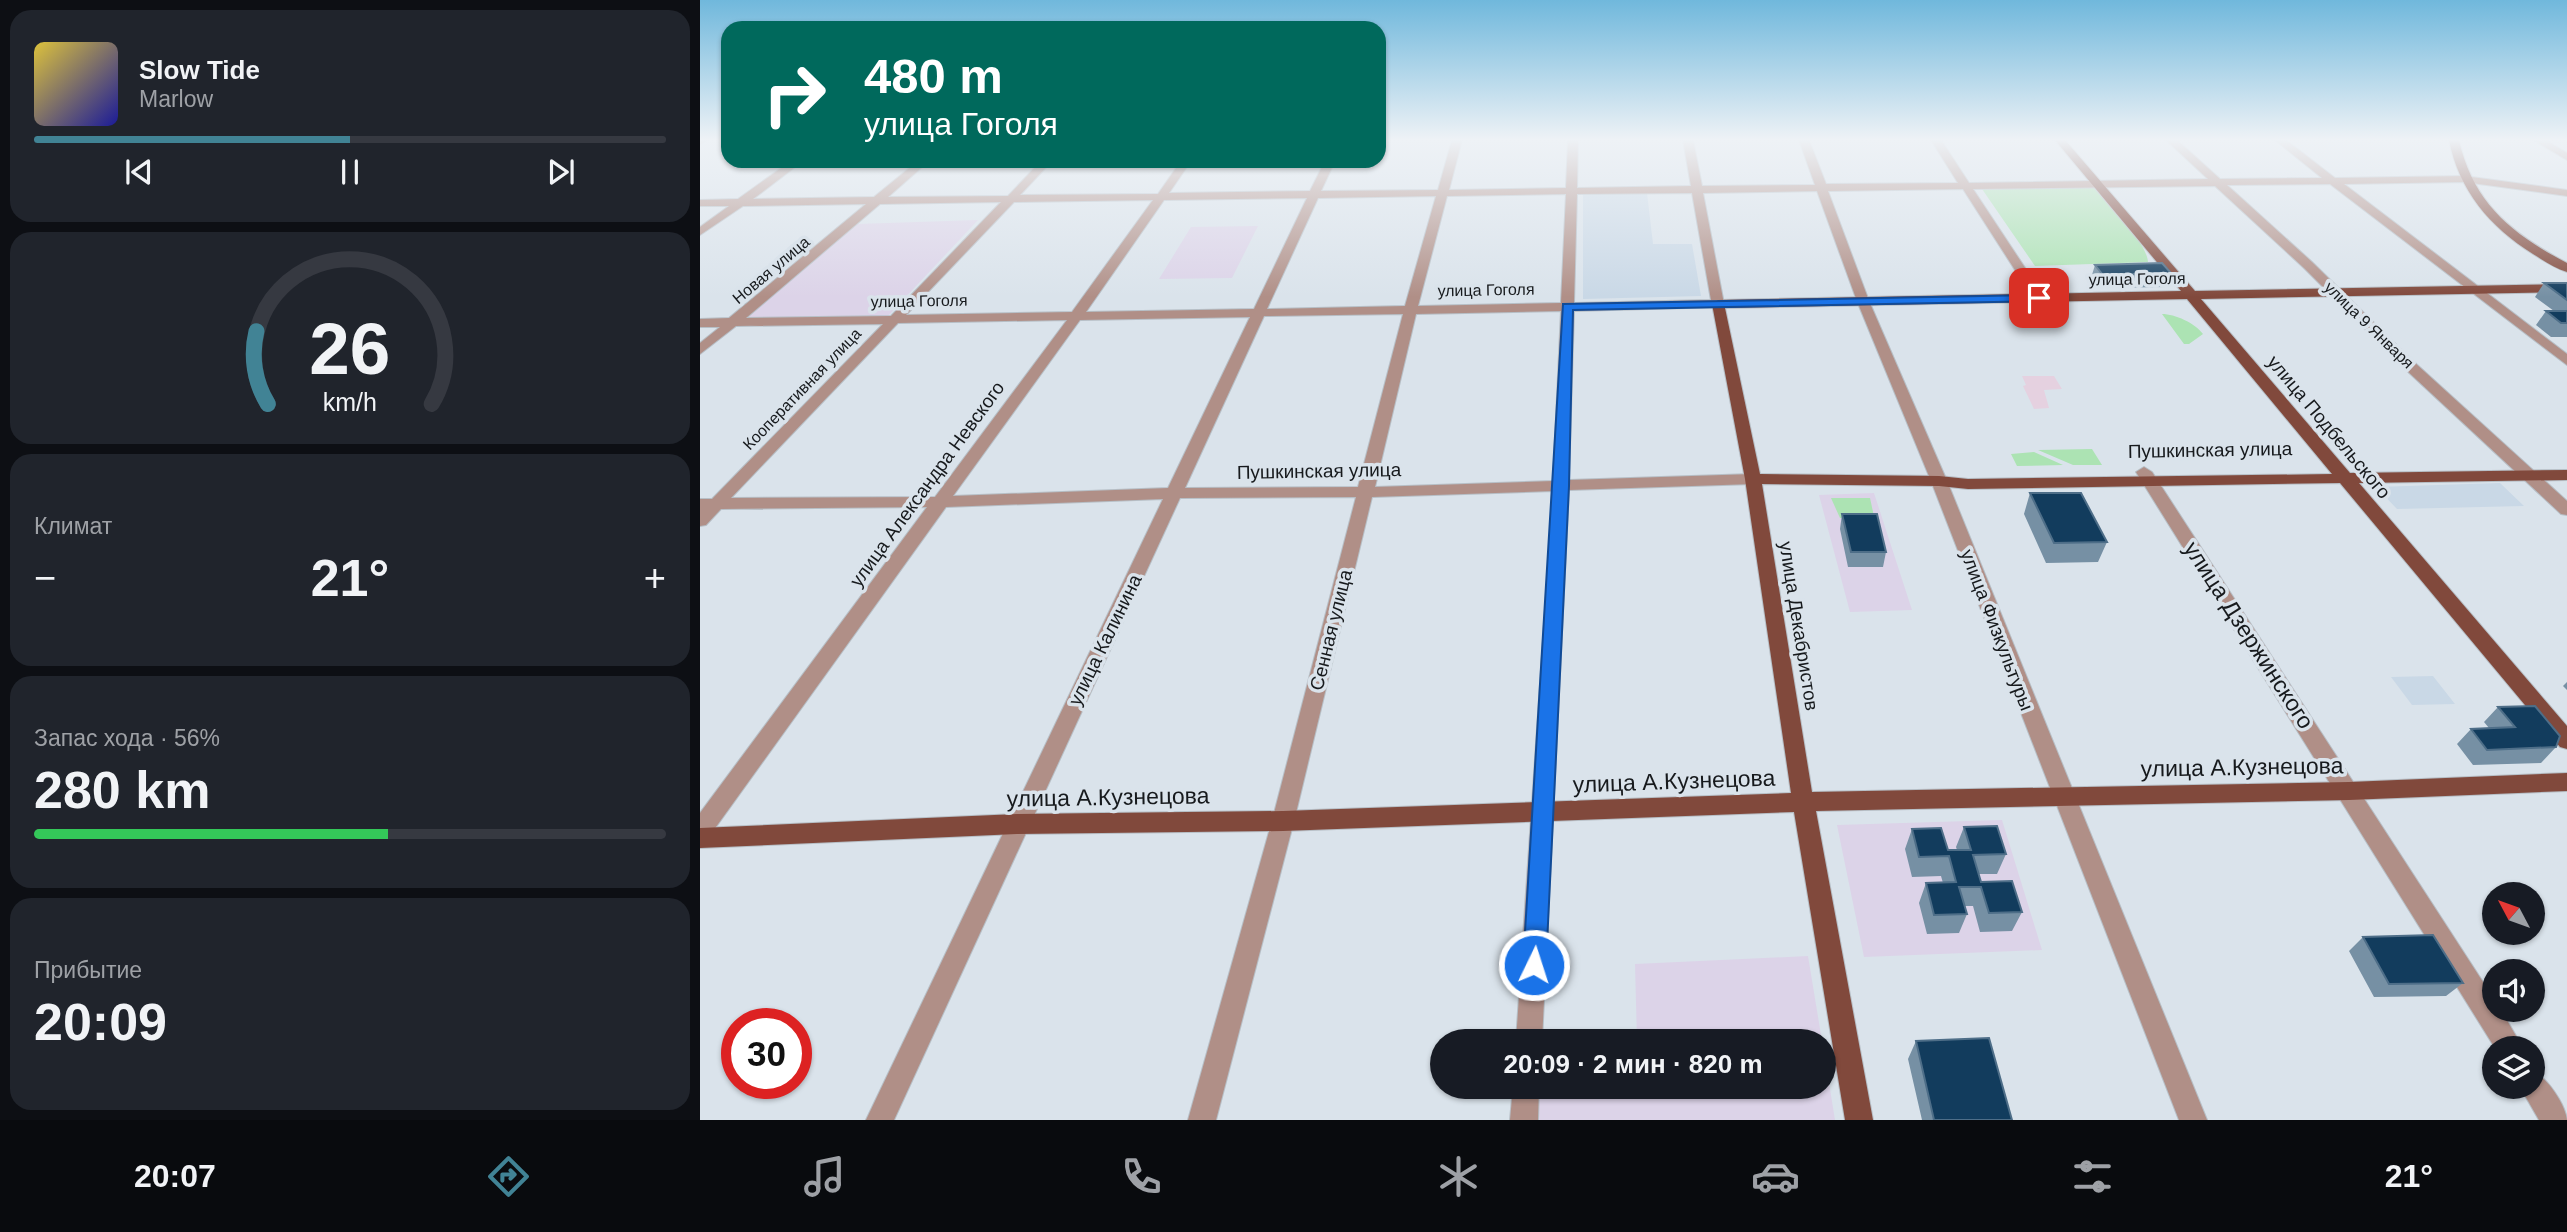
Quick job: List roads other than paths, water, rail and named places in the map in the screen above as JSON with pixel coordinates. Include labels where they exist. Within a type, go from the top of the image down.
[{"type":"main road","name":"улица Подбельского","points":[[2105,192],[2567,741]]},
{"type":"main road","points":[[2471,192],[2502,225],[2531,247],[2567,268]]},
{"type":"main road","name":"улица Гоголя","points":[[1718,304],[2567,288]]},
{"type":"main road","name":"улица Декабристов","points":[[1718,304],[1753,478],[1803,802],[1859,1120]]},
{"type":"main road","name":"Пушкинская улица","points":[[1753,478],[1939,481],[1968,484],[2147,476],[2524,470],[2567,465]]},
{"type":"main road","name":"Пушкинская улица","points":[[2524,470],[2567,475]]},
{"type":"main road","name":"улица А.Кузнецова","points":[[700,838],[1017,824],[1283,821],[1803,802],[2349,792],[2567,782]]},
{"type":"street","points":[[700,232],[755,192]]},
{"type":"street","name":"Новая улица","points":[[700,350],[889,192]]},
{"type":"street","name":"Кооперативная улица","points":[[700,521],[1016,192]]},
{"type":"street","name":"улица Александра Невского","points":[[700,831],[1164,192]]},
{"type":"street","name":"улица Калинина","points":[[880,1120],[1317,192]]},
{"type":"street","points":[[700,203],[1007,201],[1488,192]]},
{"type":"street","points":[[1530,1029],[1545,813],[1561,486],[1569,192]]},
{"type":"street","name":"улица Декабристов","points":[[1697,192],[1718,304]]},
{"type":"street","name":"улица Физкультуры","points":[[1824,192],[1863,301],[1939,481],[2193,1120]]},
{"type":"street","points":[[1970,192],[2039,298]]},
{"type":"street","name":"улица 9 Января","points":[[2226,192],[2567,510]]},
{"type":"street","points":[[2349,192],[2567,360]]},
{"type":"street","name":"Сенная улица","points":[[1202,1120],[1283,821],[1441,193]]},
{"type":"street","name":"улица Гоголя","points":[[700,323],[1718,304]]},
{"type":"street","name":"улица Дзержинского","points":[[2147,476],[2502,1036]]},
{"type":"street","name":"Пушкинская улица","points":[[700,504],[940,502],[1175,494],[1367,492],[1753,478]]},
{"type":"street","points":[[1524,1120],[1525,1099]]},
{"type":"street","points":[[2542,1099],[2555,1120]]}]
